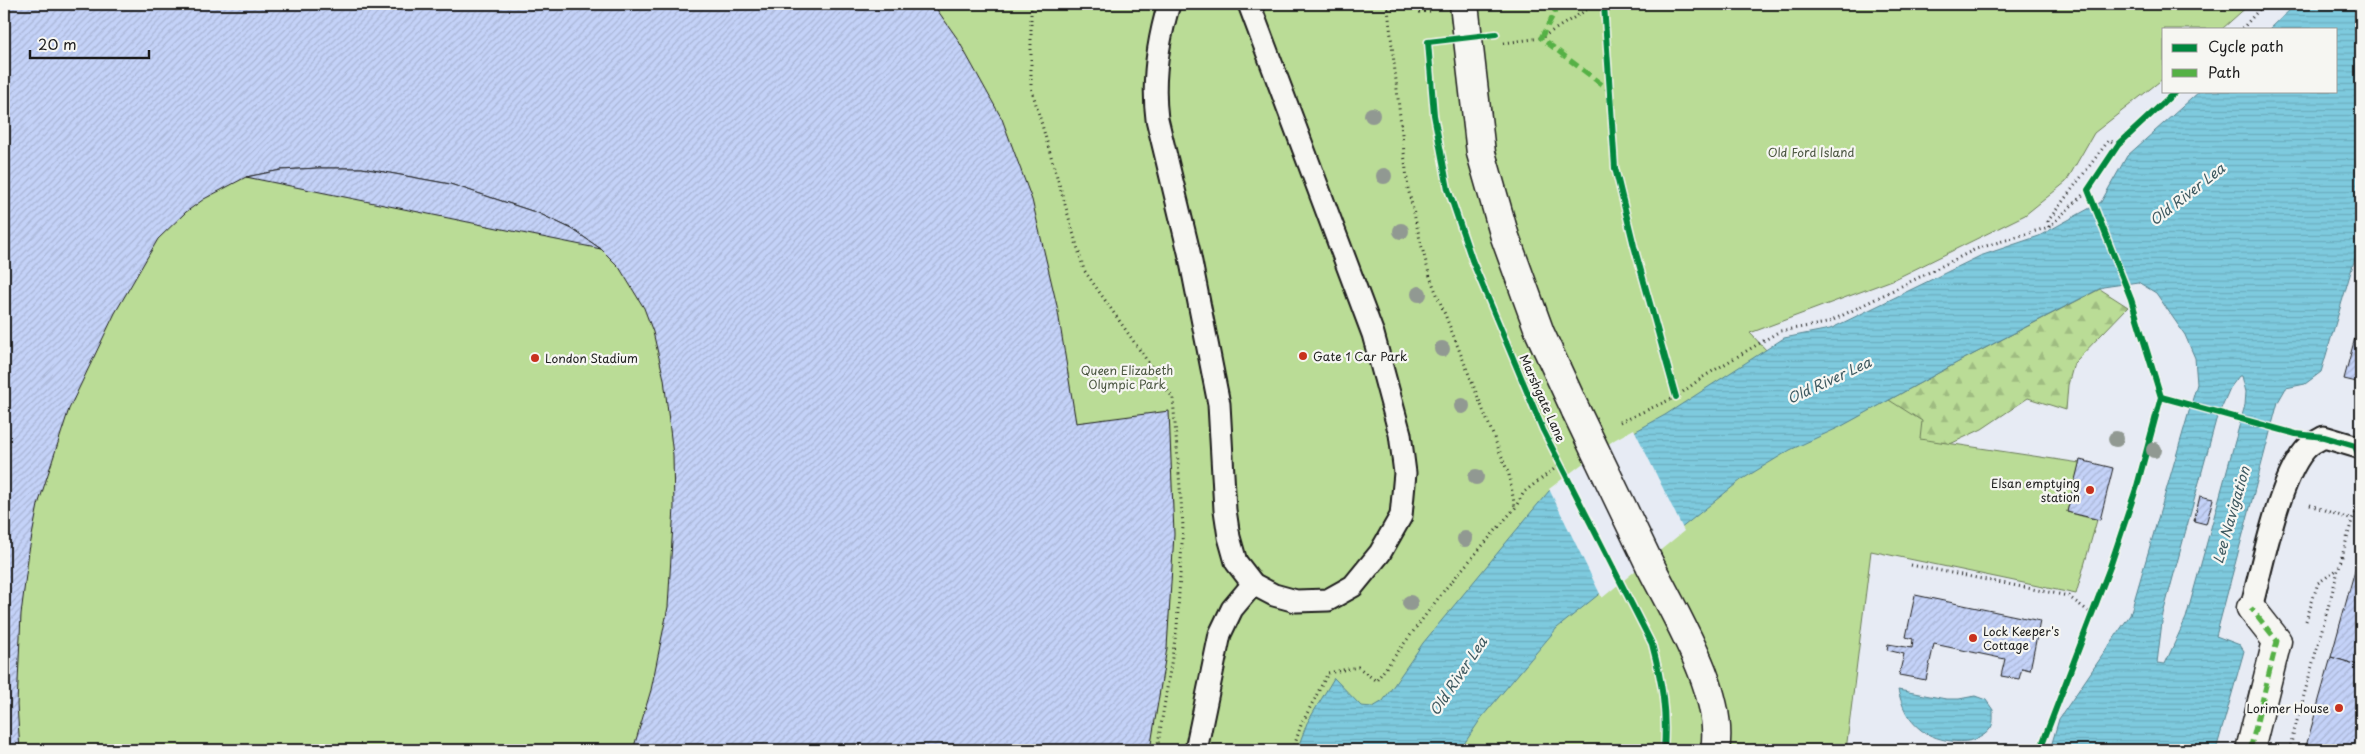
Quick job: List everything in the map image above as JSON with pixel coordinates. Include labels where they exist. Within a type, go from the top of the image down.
[{"type":"street","name":"Marshgate Lane","points":[[1464,4],[1481,153],[1504,237],[1540,333],[1650,566],[1702,668],[1714,712],[1716,750]]},
{"type":"street","points":[[2250,750],[2277,641],[2251,608]]},
{"type":"lane","points":[[1168,4],[1155,74],[1157,119],[1189,252],[1219,404],[1225,510],[1229,537],[1236,562],[1254,584],[1274,595],[1296,601],[1328,600],[1353,586],[1380,553],[1402,516],[1405,473],[1400,434],[1373,334],[1249,4]]},
{"type":"lane","points":[[2251,608],[2288,477],[2299,458],[2310,445],[2324,437],[2361,448]]},
{"type":"lane","points":[[1196,750],[1220,634],[1232,609],[1254,584]]},
{"type":"path","points":[[1030,4],[1031,87],[1084,270],[1173,398],[1183,526],[1177,627],[1158,750]]},
{"type":"path","points":[[1467,37],[1496,34],[1496,44],[1541,38],[1596,4]]},
{"type":"path","points":[[2243,28],[2264,4]]},
{"type":"path","points":[[1418,6],[1388,8],[1408,188],[1430,277],[1508,475],[1515,508]]},
{"type":"path","points":[[2113,153],[2118,145],[2175,92]]},
{"type":"path","points":[[2048,227],[2048,220],[2109,140],[2118,145]]},
{"type":"path","points":[[1617,423],[1676,397],[1703,377],[1780,331],[1827,323],[1976,249],[2048,227],[2088,190],[2093,183]]},
{"type":"path","points":[[2088,190],[2092,199]]},
{"type":"path","points":[[1673,387],[1676,397]]},
{"type":"path","points":[[2040,750],[2110,567],[2137,486],[2158,396],[2158,388]]},
{"type":"path","points":[[2158,396],[2170,400]]},
{"type":"path","points":[[1293,750],[1301,725],[1328,673],[1358,667],[1376,681],[1446,588],[1515,508],[1524,492],[1562,462]]},
{"type":"path","points":[[2289,750],[2338,569],[2361,495]]},
{"type":"path","points":[[2324,509],[2352,520]]},
{"type":"path","points":[[1911,565],[2068,596],[2092,613]]},
{"type":"path","points":[[2318,583],[2338,569]]},
{"type":"path","points":[[2037,633],[2058,636]]},
{"type":"green space","name":"Queen Elizabeth Olympic Park","points":[[4,4],[2250,4],[2223,28],[2162,28],[2162,80],[2094,133],[2066,182],[2025,215],[1895,279],[1750,333],[1839,427],[1889,400],[1922,421],[1920,439],[2080,463],[2067,512],[2097,520],[2076,594],[1871,551],[1846,750],[4,750]]},
{"type":"green space","points":[[2100,289],[2128,307],[2074,363],[2068,385],[2066,410],[2028,398],[1982,429],[1880,477],[1840,427],[1962,360]]},
{"type":"water","points":[[2296,4],[2361,4],[2361,238],[2321,372],[2305,384],[2286,388],[2278,402],[2216,636],[2240,645],[2244,651],[2216,750],[2050,750],[2059,719],[2130,615],[2197,384],[2195,358],[2185,335],[2156,293],[2138,282],[2103,287],[1962,360],[1840,427],[1790,450],[1741,480],[1557,628],[1482,717],[1460,750],[1297,750],[1307,723],[1334,678],[1361,706],[1373,707],[1383,701],[1423,643],[1549,491],[1616,442],[1665,415],[1784,338],[1830,329],[1980,256],[2039,236],[2101,202],[2127,156],[2199,92],[2338,92],[2338,28],[2271,28]],"holes":[[[2239,376],[2242,376],[2246,392],[2245,405],[2186,618],[2165,664],[2157,663],[2163,614],[2216,420],[2230,388]]]},
{"type":"water","points":[[1898,690],[1946,699],[1975,696],[1986,700],[1993,710],[1992,725],[1983,735],[1975,739],[1956,742],[1936,738],[1921,730],[1912,721],[1903,707]]},
{"type":"pier","points":[[1634,429],[1684,531],[1602,598],[1549,489],[1614,440]]},
{"type":"building","points":[[4,4],[933,4],[957,38],[1002,119],[1032,200],[1057,306],[1076,423],[1169,411],[1174,534],[1167,648],[1150,750],[633,750],[651,690],[668,607],[674,507],[673,455],[664,379],[653,332],[644,308],[619,267],[601,249],[572,229],[538,213],[450,184],[362,168],[318,168],[281,170],[246,177],[204,199],[186,212],[158,239],[115,313],[69,409],[38,505],[29,551],[21,614],[17,705],[20,750],[4,750]]},
{"type":"building","points":[[362,168],[450,184],[538,213],[572,229],[601,249],[246,177],[281,170]]},
{"type":"building","points":[[2361,315],[2361,383],[2344,379]]},
{"type":"building","name":"Elsan emptying station","points":[[2080,460],[2113,468],[2100,520],[2067,512]]},
{"type":"building","points":[[2200,496],[2213,499],[2206,524],[2194,521]]},
{"type":"building","points":[[2361,548],[2361,666],[2331,657]]},
{"type":"building","name":"Lock Keeper's Cottage","points":[[1915,595],[2040,621],[2030,670],[2022,668],[2019,679],[2001,676],[2005,659],[1934,644],[1926,680],[1899,675],[1904,654],[1887,650],[1888,644],[1912,648],[1913,639],[1906,637]]},
{"type":"building","name":"Lorimer House","points":[[2331,657],[2361,666],[2361,750],[2305,750]]},
{"type":"marked path","points":[[1559,4],[1541,38],[1609,90]]},
{"type":"marked path","points":[[2250,750],[2277,641],[2251,608]]},
{"type":"cycle path","points":[[1604,4],[1615,168],[1634,246],[1676,397]]},
{"type":"cycle path","points":[[1496,34],[1428,42],[1434,115],[1448,189],[1472,260],[1543,430],[1652,644],[1663,697],[1665,722],[1664,750]]},
{"type":"cycle path","points":[[2040,750],[2110,567],[2137,486],[2161,397],[2131,299],[2088,190],[2118,145],[2175,92]]},
{"type":"cycle path","points":[[2161,397],[2296,434],[2324,437],[2355,446],[2361,461]]},
{"type":"place","name":"Gate 1 Car Park","points":[[1303,356]]},
{"type":"place","name":"London Stadium","points":[[535,358]]},
{"type":"place","name":"Elsan emptying station","points":[[2090,490]]},
{"type":"place","name":"Lock Keeper's Cottage","points":[[1973,638]]},
{"type":"place","name":"Lorimer House","points":[[2339,708]]},
{"type":"park label","name":"Old Ford Island","points":[[1811,152]]},
{"type":"water label","name":"Old River Lea","points":[[2187,194]]},
{"type":"water label","name":"Old River Lea","points":[[1829,380]]},
{"type":"water label","name":"Lee Navigation","points":[[2231,515]]},
{"type":"water label","name":"Old River Lea","points":[[1458,676]]}]
